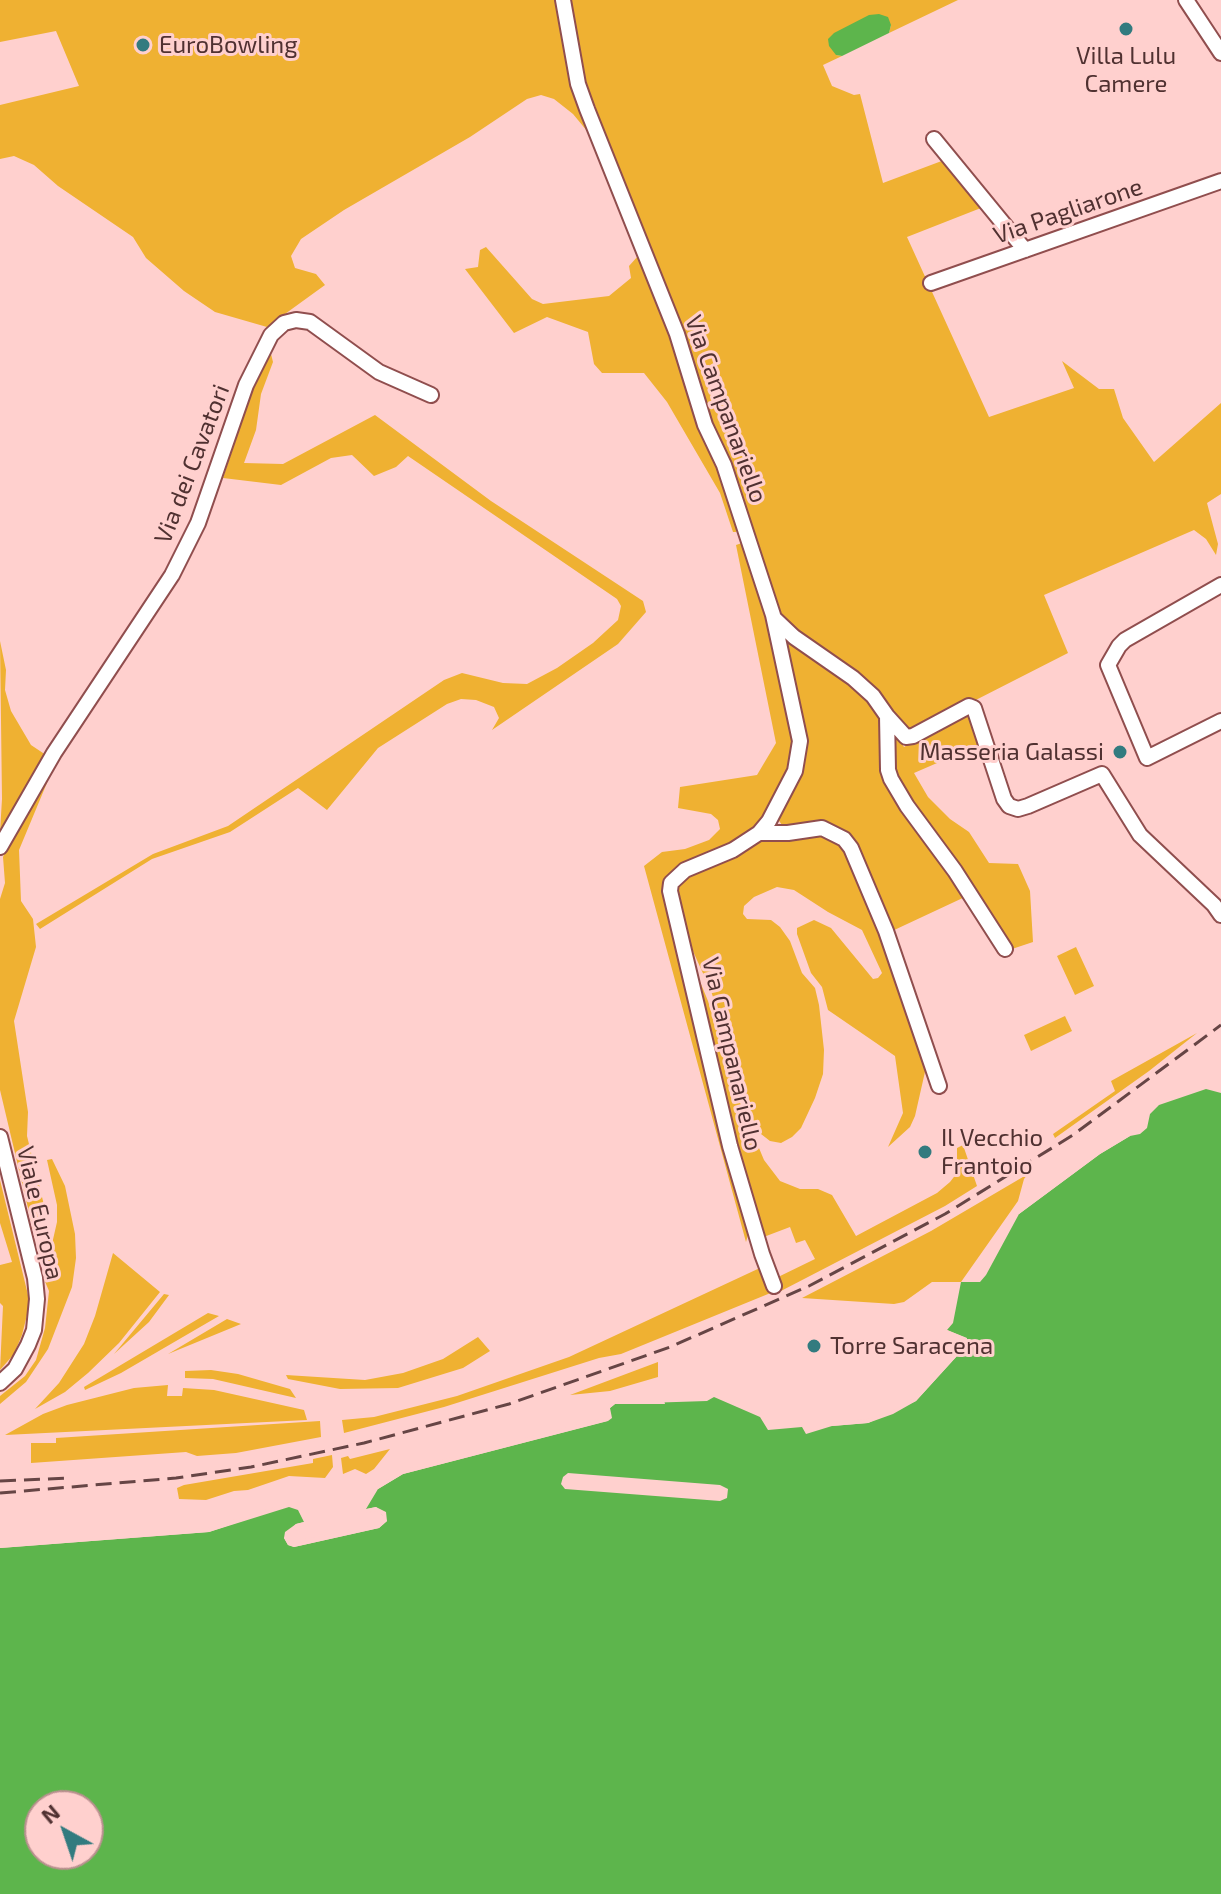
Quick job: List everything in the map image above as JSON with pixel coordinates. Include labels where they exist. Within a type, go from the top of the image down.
[{"type":"street","name":"Via Campanariello","points":[[563,0],[582,97],[677,334],[705,425],[724,465],[773,615],[800,741],[795,771],[778,809],[759,833],[733,850],[685,870],[675,877],[670,891],[730,1146],[774,1286]]},
{"type":"street","points":[[1186,0],[1221,53]]},
{"type":"street","points":[[934,139],[1025,250]]},
{"type":"street","name":"Via Pagliarone","points":[[931,283],[1221,181]]},
{"type":"street","name":"Via dei Cavatori","points":[[0,847],[54,753],[127,646],[178,563],[198,523],[246,385],[271,335],[284,323],[296,320],[310,322],[379,372],[431,395]]},
{"type":"street","points":[[1221,585],[1125,640],[1108,665],[1147,758],[1221,721]]},
{"type":"street","points":[[773,615],[794,637],[853,678],[873,696],[906,737],[969,706],[974,708],[1009,806],[1018,809],[1028,806],[1102,774],[1140,835],[1221,915]]},
{"type":"street","points":[[887,716],[888,770],[891,779],[1005,949]]},
{"type":"street","name":"Via Campanariello","points":[[759,833],[822,828],[832,831],[851,848],[886,931],[939,1086]]},
{"type":"street","name":"Viale Europa","points":[[0,1137],[35,1278],[37,1299],[34,1330],[24,1355],[0,1383]]},
{"type":"shaded area","points":[[0,0],[558,0],[592,137],[573,114],[554,99],[541,95],[527,99],[301,239],[291,256],[295,268],[316,274],[325,285],[267,327],[215,312],[184,291],[146,258],[133,237],[58,186],[34,165],[14,156],[0,159],[0,105],[79,86],[56,31],[0,42]]},
{"type":"shaded area","points":[[567,0],[958,0],[889,33],[891,25],[836,55],[842,56],[823,65],[832,86],[854,95],[860,94],[883,183],[947,159],[986,206],[907,237],[989,417],[1074,388],[1062,361],[1099,389],[1114,389],[1123,418],[1154,462],[1221,403],[1221,494],[1207,503],[1218,544],[1216,555],[1206,539],[1194,530],[1044,595],[1068,653],[913,732],[907,732],[795,632],[774,608],[714,436],[584,88]]},
{"type":"shaded area","points":[[869,15],[888,17],[891,25],[889,33],[842,56],[836,55],[828,39],[834,33]]},
{"type":"shaded area","points":[[486,247],[532,299],[543,304],[609,296],[631,278],[629,266],[638,256],[673,335],[719,465],[738,526],[736,532],[733,532],[720,493],[667,402],[644,373],[602,373],[594,364],[588,332],[547,317],[514,333],[465,269],[478,267],[480,250]]},
{"type":"shaded area","points":[[265,352],[271,354],[273,362],[261,394],[256,430],[244,463],[283,464],[375,415],[491,501],[643,601],[646,612],[618,644],[492,730],[499,718],[494,707],[476,700],[461,699],[447,704],[378,748],[327,810],[298,788],[230,832],[152,859],[40,929],[36,924],[153,854],[228,826],[444,680],[462,673],[503,683],[527,684],[593,643],[618,620],[621,606],[617,599],[408,456],[396,467],[374,476],[352,455],[331,458],[281,485],[223,478]]},
{"type":"shaded area","points":[[742,543],[772,629],[796,749],[787,779],[769,813],[752,833],[673,874],[750,1228],[746,1242],[644,866],[662,852],[685,849],[709,840],[720,829],[718,820],[711,814],[678,808],[680,787],[757,775],[776,743],[736,545]]},
{"type":"shaded area","points":[[788,639],[859,689],[880,713],[883,774],[967,896],[890,932],[834,826],[791,829],[782,825],[777,818],[799,767],[785,641]]},
{"type":"shaded area","points":[[0,641],[6,670],[5,690],[11,711],[31,745],[46,755],[0,832],[2,799]]},
{"type":"shaded area","points":[[969,713],[981,744],[914,773],[928,797],[950,819],[969,832],[989,863],[1018,864],[1030,891],[1033,942],[1009,950],[893,774],[893,729],[904,747]]},
{"type":"shaded area","points":[[54,766],[19,850],[21,901],[33,919],[36,947],[14,1021],[28,1112],[27,1136],[44,1205],[38,1228],[33,1229],[0,1090],[0,899],[5,883],[3,857]]},
{"type":"shaded area","points":[[831,834],[841,839],[872,902],[927,1063],[910,1127],[888,1147],[903,1113],[895,1056],[828,1010],[822,987],[811,973],[797,934],[797,928],[814,920],[831,928],[873,979],[878,978],[882,973],[862,930],[794,890],[777,887],[754,897],[744,906],[743,914],[747,919],[771,920],[790,941],[802,973],[815,988],[824,1050],[823,1074],[801,1128],[781,1143],[770,1141],[754,1122],[711,991],[687,938],[675,887],[683,877],[757,839]]},
{"type":"shaded area","points":[[1076,947],[1094,986],[1075,995],[1057,956]]},
{"type":"shaded area","points":[[687,950],[708,1001],[738,1098],[764,1160],[780,1181],[800,1189],[818,1189],[832,1195],[856,1236],[937,1193],[950,1182],[957,1173],[957,1148],[963,1145],[977,1186],[945,1206],[779,1292],[776,1278],[815,1259],[805,1240],[796,1243],[790,1227],[761,1238],[744,1186]]},
{"type":"shaded area","points":[[1065,1016],[1072,1031],[1031,1051],[1024,1035]]},
{"type":"shaded area","points":[[1197,1033],[1055,1138],[1053,1134],[1115,1091],[1111,1081]]},
{"type":"shaded area","points":[[1206,1089],[1221,1093],[1221,1894],[0,1894],[0,1548],[209,1532],[289,1507],[298,1510],[304,1522],[296,1524],[284,1538],[288,1545],[294,1547],[379,1528],[387,1521],[376,1507],[366,1509],[378,1489],[403,1474],[607,1421],[610,1408],[615,1404],[707,1401],[714,1397],[760,1417],[768,1430],[802,1427],[806,1434],[832,1426],[868,1423],[916,1401],[967,1345],[966,1338],[947,1330],[953,1323],[961,1282],[980,1282],[986,1275],[1019,1214],[1100,1154],[1130,1136],[1140,1134],[1147,1128],[1150,1114],[1159,1105]]},
{"type":"shaded area","points":[[52,1159],[65,1186],[75,1234],[72,1287],[48,1349],[26,1382],[0,1404],[0,1396],[25,1376],[36,1360],[45,1328],[49,1291],[44,1279],[57,1222],[57,1205],[47,1160]]},
{"type":"shaded area","points":[[1028,1174],[1018,1201],[961,1282],[932,1282],[904,1302],[894,1304],[802,1298],[931,1231]]},
{"type":"shaded area","points":[[0,1180],[28,1295],[28,1311],[14,1354],[0,1370],[3,1306],[0,1303],[0,1265],[12,1262],[0,1223]]},
{"type":"shaded area","points":[[113,1253],[160,1292],[119,1343],[88,1373],[65,1392],[35,1409],[59,1383],[84,1344]]},
{"type":"shaded area","points":[[762,1267],[773,1292],[621,1354],[599,1358],[444,1407],[344,1433],[342,1420],[374,1417],[457,1396],[569,1357]]},
{"type":"shaded area","points":[[164,1294],[169,1295],[149,1322],[114,1354]]},
{"type":"shaded area","points":[[208,1313],[219,1316],[121,1373],[85,1390],[84,1387]]},
{"type":"shaded area","points":[[227,1319],[241,1324],[168,1354]]},
{"type":"shaded area","points":[[478,1337],[490,1351],[463,1368],[398,1388],[340,1389],[288,1379],[286,1375],[365,1380],[403,1373],[443,1359]]},
{"type":"shaded area","points":[[658,1362],[658,1377],[610,1391],[570,1395]]},
{"type":"shaded area","points":[[211,1370],[238,1374],[290,1389],[296,1398],[213,1379],[185,1378],[185,1371]]},
{"type":"shaded area","points":[[168,1385],[167,1396],[182,1396],[183,1388],[214,1390],[304,1410],[307,1420],[5,1435],[67,1405],[134,1388]]},
{"type":"shaded area","points":[[320,1421],[321,1437],[236,1453],[197,1456],[186,1452],[31,1463],[31,1443],[56,1443],[56,1438]]},
{"type":"shaded area","points":[[390,1449],[366,1474],[355,1469],[343,1474],[341,1458],[348,1456],[350,1459]]},
{"type":"shaded area","points":[[332,1455],[333,1467],[325,1478],[289,1476],[206,1500],[179,1499],[177,1488],[184,1485],[313,1463],[313,1459]]},
{"type":"pier","points":[[1128,1132],[1130,1136],[1100,1154],[1019,1214],[1018,1210],[1098,1150]]},
{"type":"pier","points":[[947,1330],[967,1338],[967,1345],[916,1401],[868,1423],[832,1426],[831,1422],[867,1419],[892,1411],[914,1398],[963,1344],[963,1341],[945,1333]]},
{"type":"pier","points":[[664,1400],[665,1404],[615,1404],[610,1408],[612,1418],[608,1421],[403,1474],[373,1489],[402,1470],[606,1417],[607,1406],[614,1401]]},
{"type":"pier","points":[[568,1473],[720,1485],[728,1489],[727,1498],[720,1501],[565,1489],[561,1484]]},
{"type":"pier","points":[[292,1504],[209,1532],[0,1548],[0,1544],[208,1528]]},
{"type":"pier","points":[[376,1507],[386,1512],[387,1521],[379,1528],[294,1547],[288,1545],[284,1538],[285,1532],[296,1524],[308,1521],[307,1526],[289,1534],[291,1542],[377,1524],[383,1519],[382,1515],[376,1511],[365,1513],[362,1510]]},
{"type":"railway","points":[[0,1493],[176,1478],[251,1467],[364,1443],[509,1404],[670,1347],[809,1286],[945,1214],[1073,1135],[1221,1025]]},
{"type":"railway","points":[[0,1481],[68,1478]]},
{"type":"place","name":"Villa Lulu Camere","points":[[1126,29]]},
{"type":"place","name":"EuroBowling","points":[[143,45]]},
{"type":"place","name":"Masseria Galassi","points":[[1120,752]]},
{"type":"place","name":"Il Vecchio Frantoio","points":[[925,1152]]},
{"type":"place","name":"Torre Saracena","points":[[814,1346]]}]
